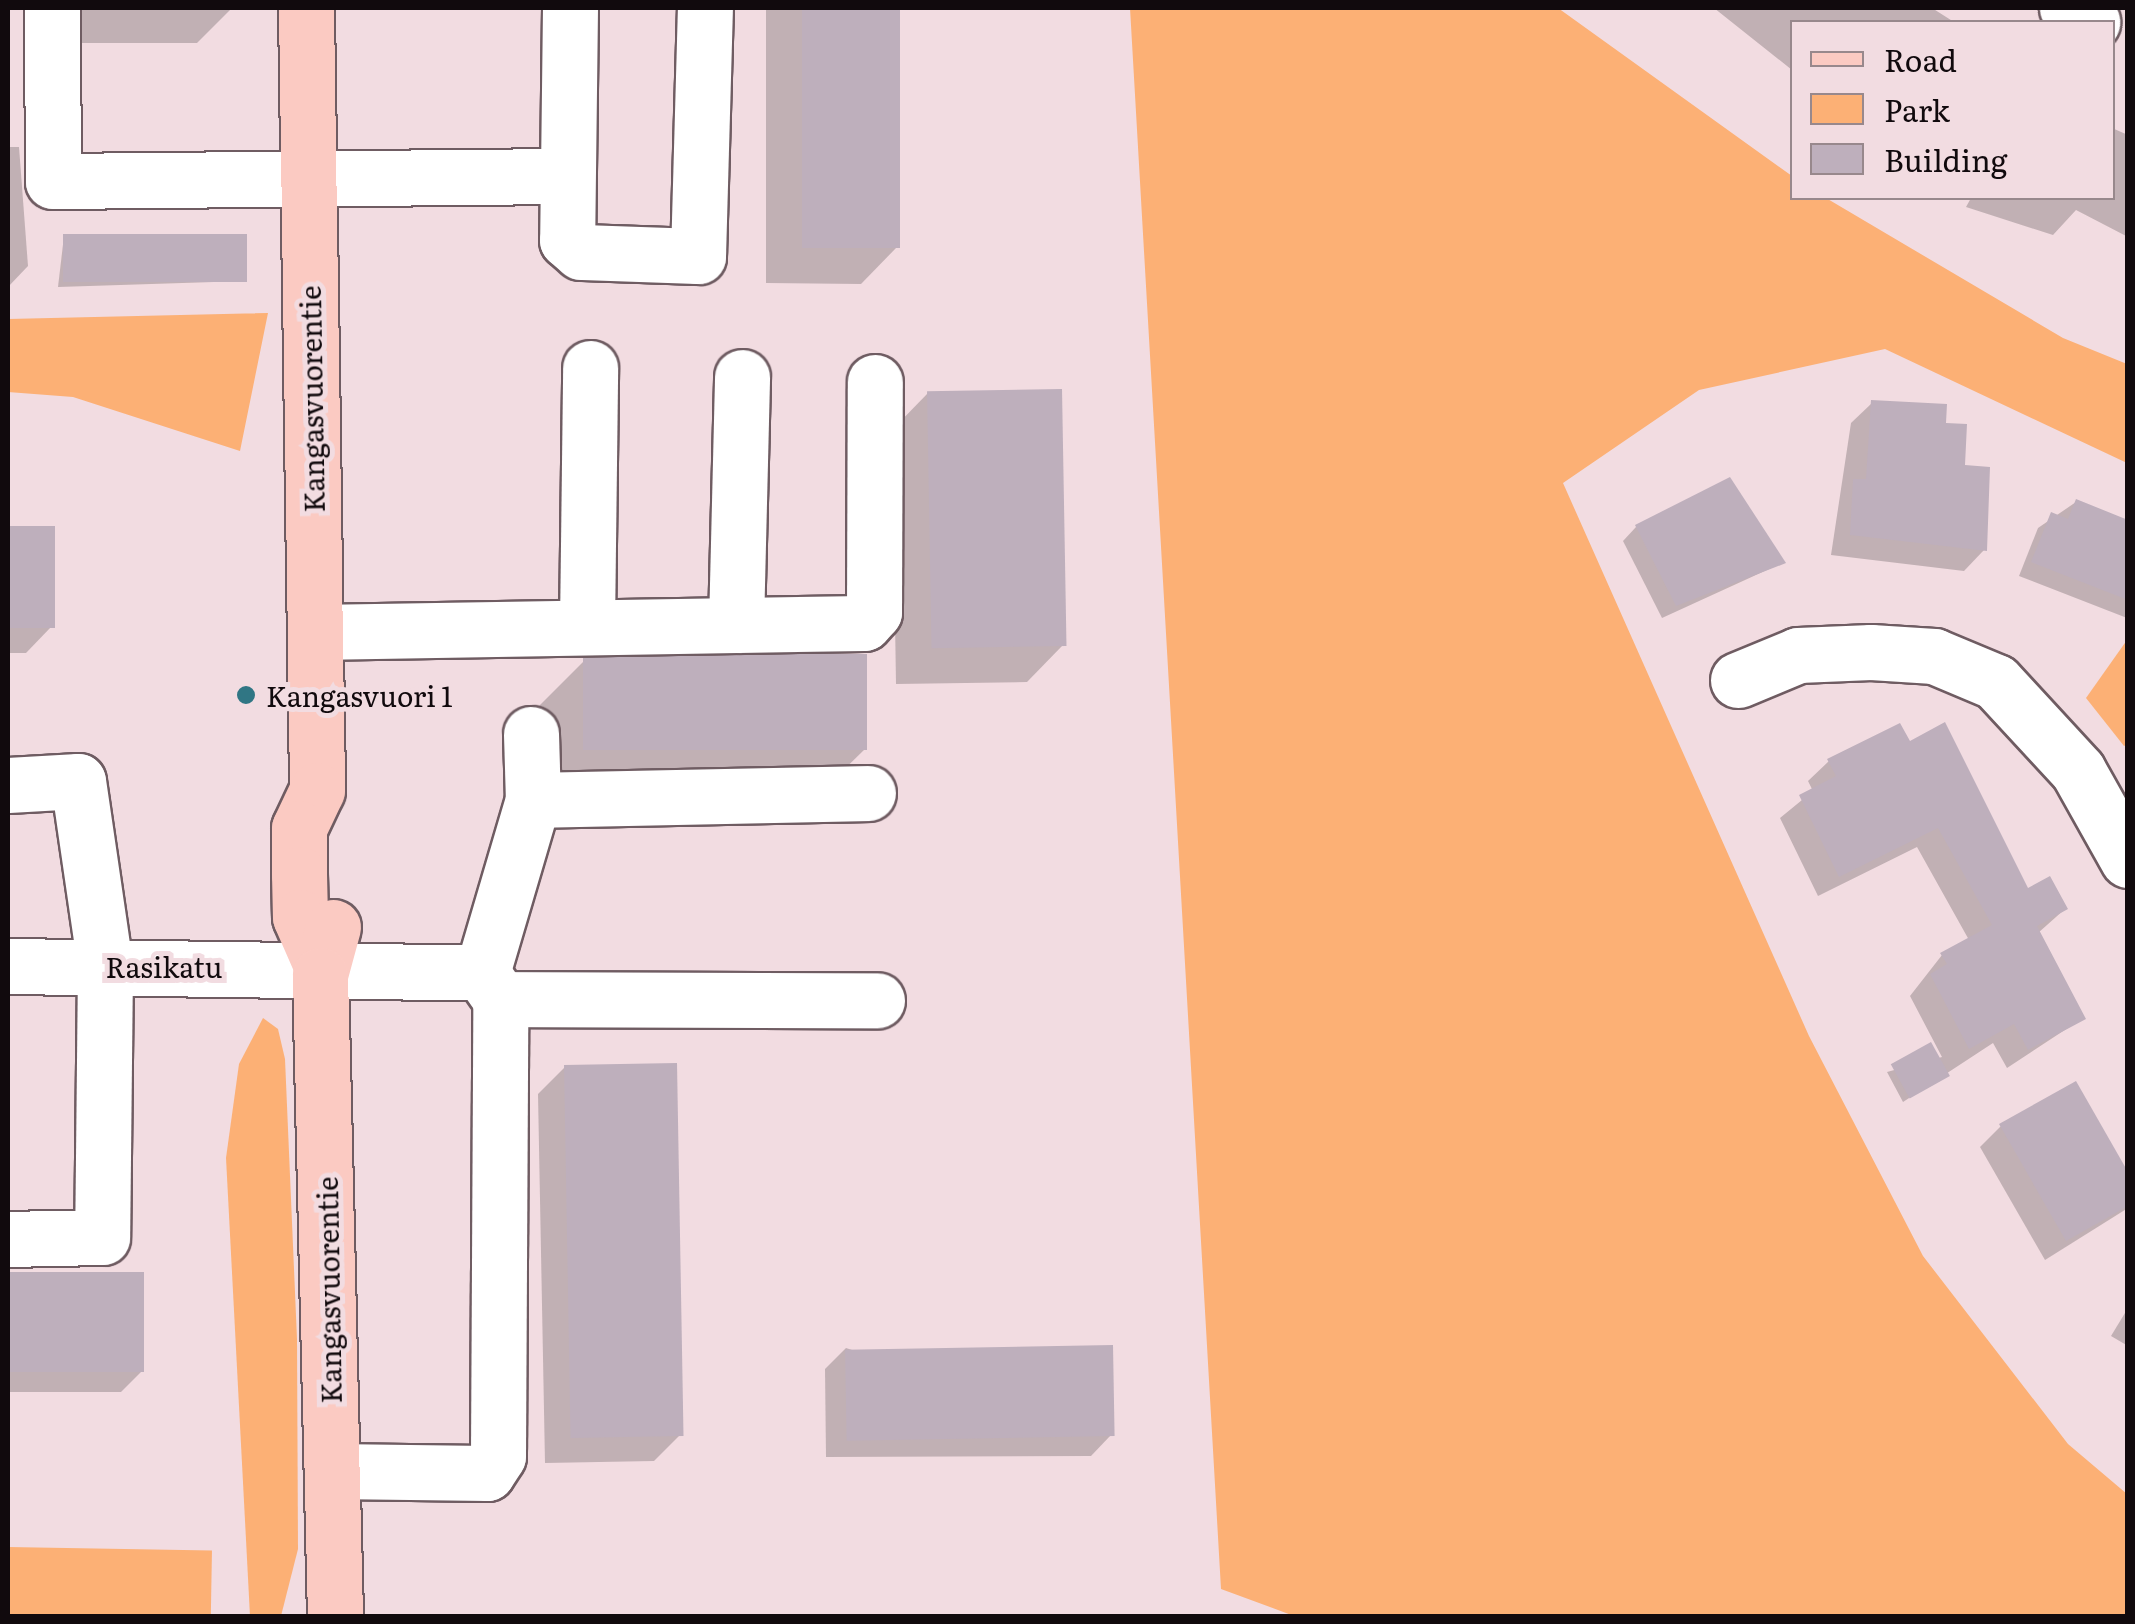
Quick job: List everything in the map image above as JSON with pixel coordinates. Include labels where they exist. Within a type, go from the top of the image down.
[{"type":"main road","name":"Kangasvuorentie","points":[[306,8],[317,790],[299,828],[299,888],[320,969],[336,1616]]},
{"type":"street","points":[[52,8],[53,182],[566,176]]},
{"type":"street","points":[[570,8],[567,240],[582,252],[698,256],[705,8]]},
{"type":"street","points":[[586,627],[590,368]]},
{"type":"street","points":[[736,625],[742,377]]},
{"type":"street","points":[[315,632],[864,623],[874,612],[876,382]]},
{"type":"street","points":[[1738,680],[1798,655],[1871,652],[1934,656],[1996,682],[2078,771],[2128,860]]},
{"type":"street","points":[[332,1471],[487,1474],[498,1456],[491,986],[533,800],[531,734]]},
{"type":"street","points":[[8,785],[78,781],[105,966],[102,1237],[8,1239]]},
{"type":"street","points":[[533,800],[868,793]]},
{"type":"street","name":"Rasikatu","points":[[8,966],[320,969],[491,986],[877,1000]]},
{"type":"green space","points":[[1130,8],[1558,8],[1790,175],[1790,200],[1829,200],[2063,338],[2127,364],[2127,463],[1885,349],[1699,390],[1563,483],[1809,1036],[1923,1256],[2068,1444],[2127,1494],[2127,1616],[1294,1616],[1221,1589]]},
{"type":"green space","points":[[268,313],[240,451],[73,397],[8,392],[8,319]]},
{"type":"green space","points":[[2127,640],[2128,744],[2124,746],[2086,698]]},
{"type":"green space","points":[[263,1018],[278,1029],[285,1059],[297,1339],[298,1549],[281,1616],[250,1616],[226,1158],[239,1064]]},
{"type":"green space","points":[[8,1547],[212,1551],[211,1616],[8,1616]]},
{"type":"building","points":[[802,8],[900,8],[900,248],[802,248]]},
{"type":"building","points":[[63,234],[247,234],[247,282],[63,282]]},
{"type":"building","points":[[1062,389],[1066,646],[932,648],[927,391]]},
{"type":"building","points":[[1871,400],[1947,404],[1946,423],[1967,424],[1965,465],[1990,467],[1987,551],[1850,535],[1853,479],[1866,479]]},
{"type":"building","points":[[1730,477],[1786,563],[1676,606],[1635,525]]},
{"type":"building","points":[[2076,499],[2128,520],[2128,600],[2031,562],[2051,512],[2068,519]]},
{"type":"building","points":[[8,526],[55,526],[55,628],[8,628]]},
{"type":"building","points":[[583,654],[867,654],[867,750],[583,750]]},
{"type":"building","points":[[1945,722],[2028,888],[2050,876],[2068,909],[2037,926],[2086,1019],[2028,1050],[2014,1024],[1969,1049],[1930,974],[1947,964],[1940,953],[1992,925],[1938,828],[1839,877],[1799,795],[1836,776],[1827,759],[1900,723],[1910,741]]},
{"type":"building","points":[[1931,1042],[1950,1076],[1910,1098],[1891,1064]]},
{"type":"building","points":[[677,1063],[684,1436],[571,1438],[564,1065]]},
{"type":"building","points":[[2076,1081],[2128,1172],[2128,1206],[2066,1241],[1999,1124]]},
{"type":"building","points":[[8,1272],[144,1272],[144,1372],[8,1372]]},
{"type":"building","points":[[1113,1345],[1115,1436],[847,1441],[845,1350]]},
{"type":"place","name":"Kangasvuori 1","points":[[246,695]]}]
